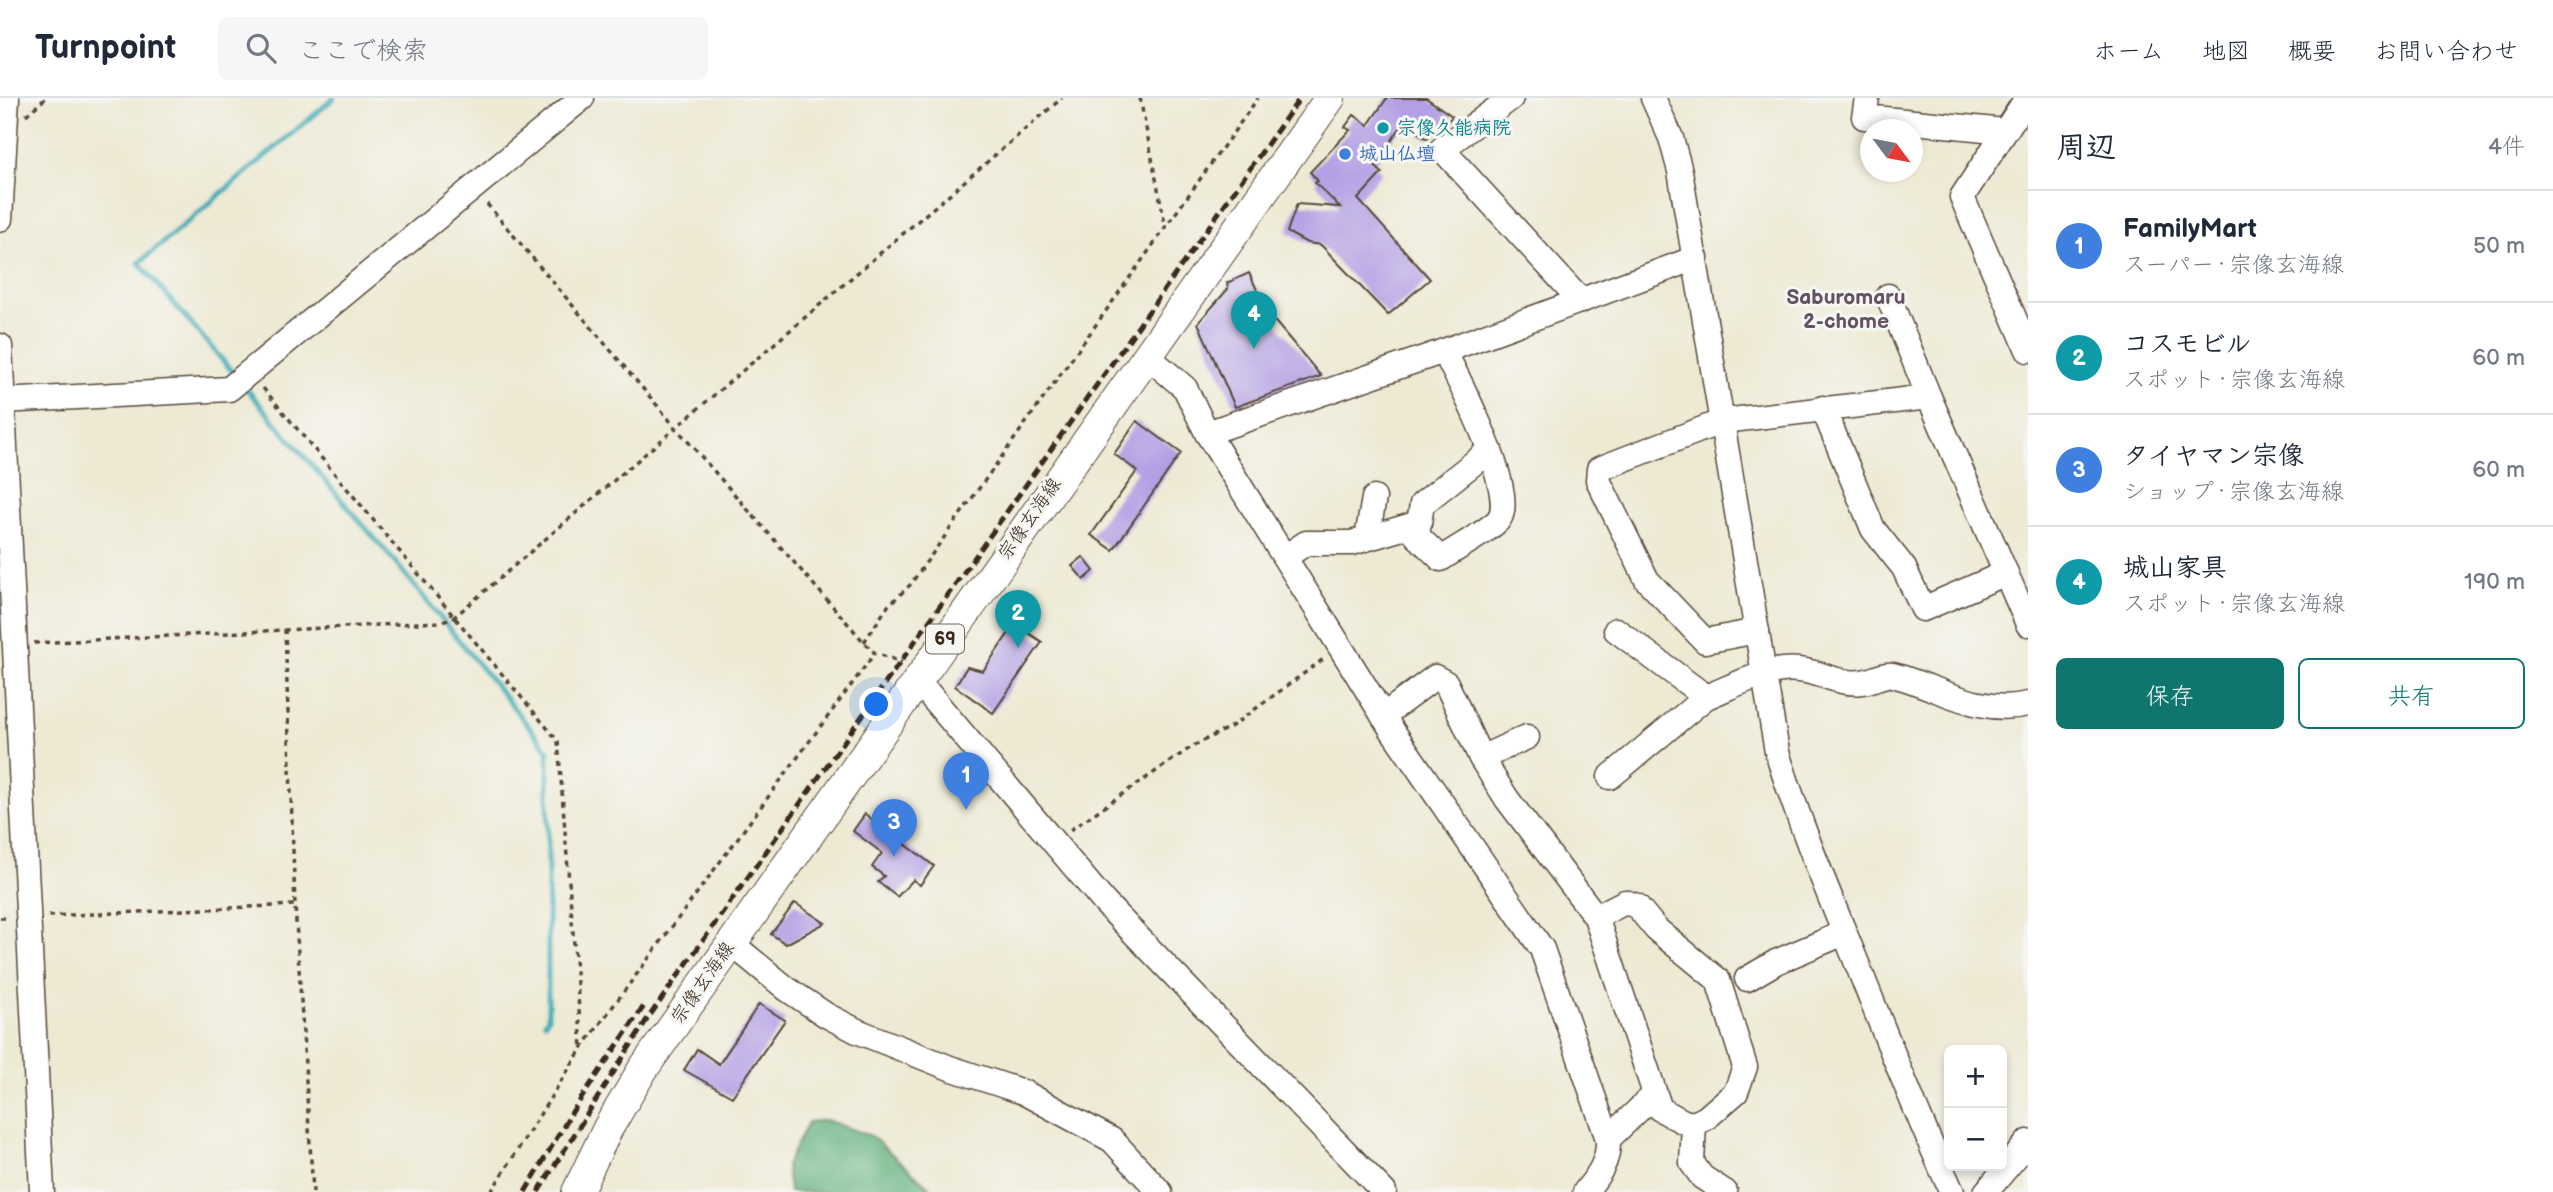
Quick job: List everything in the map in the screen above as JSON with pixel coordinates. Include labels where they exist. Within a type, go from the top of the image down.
[{"type":"main road","name":"宗像玄海線","points":[[578,1192],[608,1128],[643,1069],[1330,98]]},
{"type":"street","points":[[0,219],[7,98]]},
{"type":"street","points":[[2,401],[194,393],[229,389],[475,189],[582,98]]},
{"type":"street","points":[[1511,98],[1442,149],[1581,301]]},
{"type":"street","points":[[1653,98],[1671,138],[1680,171],[1777,752],[1844,933],[1922,1126],[1952,1192]]},
{"type":"street","points":[[1867,98],[1864,117],[2005,131]]},
{"type":"street","points":[[2027,99],[1962,197],[2028,350]]},
{"type":"street","points":[[1207,433],[1444,351],[1696,258]]},
{"type":"street","points":[[1888,296],[2028,624]]},
{"type":"street","points":[[0,346],[42,1192]]},
{"type":"street","points":[[1444,351],[1486,435],[1490,450],[1504,506],[1499,519],[1441,559],[1417,536],[1422,504],[1490,450]]},
{"type":"street","points":[[1146,355],[1185,388],[1207,433],[1383,716],[1542,949],[1608,1139],[1609,1153],[1604,1166],[1585,1192]]},
{"type":"street","points":[[1757,631],[1705,641],[1647,580],[1598,480],[1600,469],[1723,421],[1929,397]]},
{"type":"street","points":[[1823,408],[1873,529],[1904,568],[1923,610],[2006,573]]},
{"type":"street","points":[[1367,538],[1374,498]]},
{"type":"street","points":[[1285,556],[1306,542],[1352,543],[1419,523]]},
{"type":"street","points":[[1616,630],[1706,697]]},
{"type":"street","points":[[1611,777],[1706,697],[1765,674],[1798,670],[1830,679],[1862,682],[1890,674],[1961,701],[2009,708],[2028,704]]},
{"type":"street","points":[[919,677],[929,694],[1105,903],[1384,1192]]},
{"type":"street","points":[[1383,716],[1435,677],[1446,683],[1481,758],[1507,799],[1596,917],[1660,1109],[1674,1118],[1694,1124],[1706,1118],[1736,1092],[1745,1067],[1718,980],[1656,929],[1637,906],[1625,902],[1596,917]]},
{"type":"street","points":[[1481,758],[1527,737]]},
{"type":"street","points":[[1747,979],[1776,962],[1844,933]]},
{"type":"street","points":[[731,943],[787,989],[826,1015],[857,1031],[950,1068],[1024,1092],[1112,1140],[1160,1192]]},
{"type":"street","points":[[1608,1139],[1654,1095]]},
{"type":"street","points":[[1694,1124],[1692,1163],[1702,1177],[1726,1192]]},
{"type":"street","points":[[1986,1192],[2028,1142]]},
{"type":"path","points":[[13,644],[438,622],[453,618],[1062,98]]},
{"type":"path","points":[[1140,98],[1166,229]]},
{"type":"path","points":[[864,642],[888,606],[910,585],[1258,98]]},
{"type":"path","points":[[475,189],[677,429],[874,653],[919,677]]},
{"type":"path","points":[[250,372],[558,741],[582,1048]]},
{"type":"path","points":[[285,629],[296,905],[313,1192]]},
{"type":"path","points":[[1053,841],[1192,746],[1232,726],[1340,647]]},
{"type":"path","points":[[491,1192],[582,1048],[874,653]]},
{"type":"path","points":[[28,917],[296,905]]},
{"type":"green space","points":[[826,1120],[871,1136],[935,1192],[789,1192],[786,1166],[808,1122]]},
{"type":"building","points":[[1387,98],[1426,98],[1452,116],[1442,129],[1438,132],[1434,130],[1427,139],[1404,123],[1374,165],[1382,173],[1358,199],[1430,279],[1388,315],[1321,245],[1307,243],[1287,232],[1297,204],[1340,207],[1315,183],[1318,181],[1310,172],[1350,130],[1345,127],[1354,115],[1368,125]]},
{"type":"building","points":[[1249,273],[1260,296],[1256,299],[1321,376],[1235,407],[1198,323],[1228,289],[1227,283]]},
{"type":"building","points":[[1137,421],[1181,453],[1113,550],[1091,535],[1137,471],[1114,454]]},
{"type":"building","points":[[1083,557],[1094,571],[1084,580],[1072,566]]},
{"type":"building","points":[[1015,624],[1042,642],[993,713],[955,686],[967,667],[983,671]]},
{"type":"building","points":[[865,814],[934,866],[920,885],[913,880],[897,897],[878,882],[884,876],[872,867],[882,853],[853,831]]},
{"type":"building","points":[[795,903],[825,923],[786,944],[771,934]]},
{"type":"building","points":[[759,1004],[785,1020],[732,1097],[684,1070],[697,1049],[719,1064]]},
{"type":"waterway","points":[[236,376],[139,263],[334,98]]},
{"type":"waterway","points":[[244,386],[400,568],[548,750],[548,1018],[545,1022]]},
{"type":"railway","points":[[538,1192],[646,1021],[1300,98]]},
{"type":"railway","points":[[525,1192],[572,1112],[644,1006]]},
{"type":"place","name":"宗像久能病院","points":[[1383,128]]},
{"type":"place","name":"城山仏壇","points":[[1345,154]]},
{"type":"place","name":"城山家具","points":[[1254,349]]},
{"type":"place","name":"コスモビル","points":[[1018,648]]},
{"type":"place","name":"FamilyMart","points":[[966,810]]},
{"type":"place","name":"タイヤマン宗像","points":[[894,857]]},
{"type":"district","name":"Saburomaru 2-chome","points":[[1846,309]]}]
